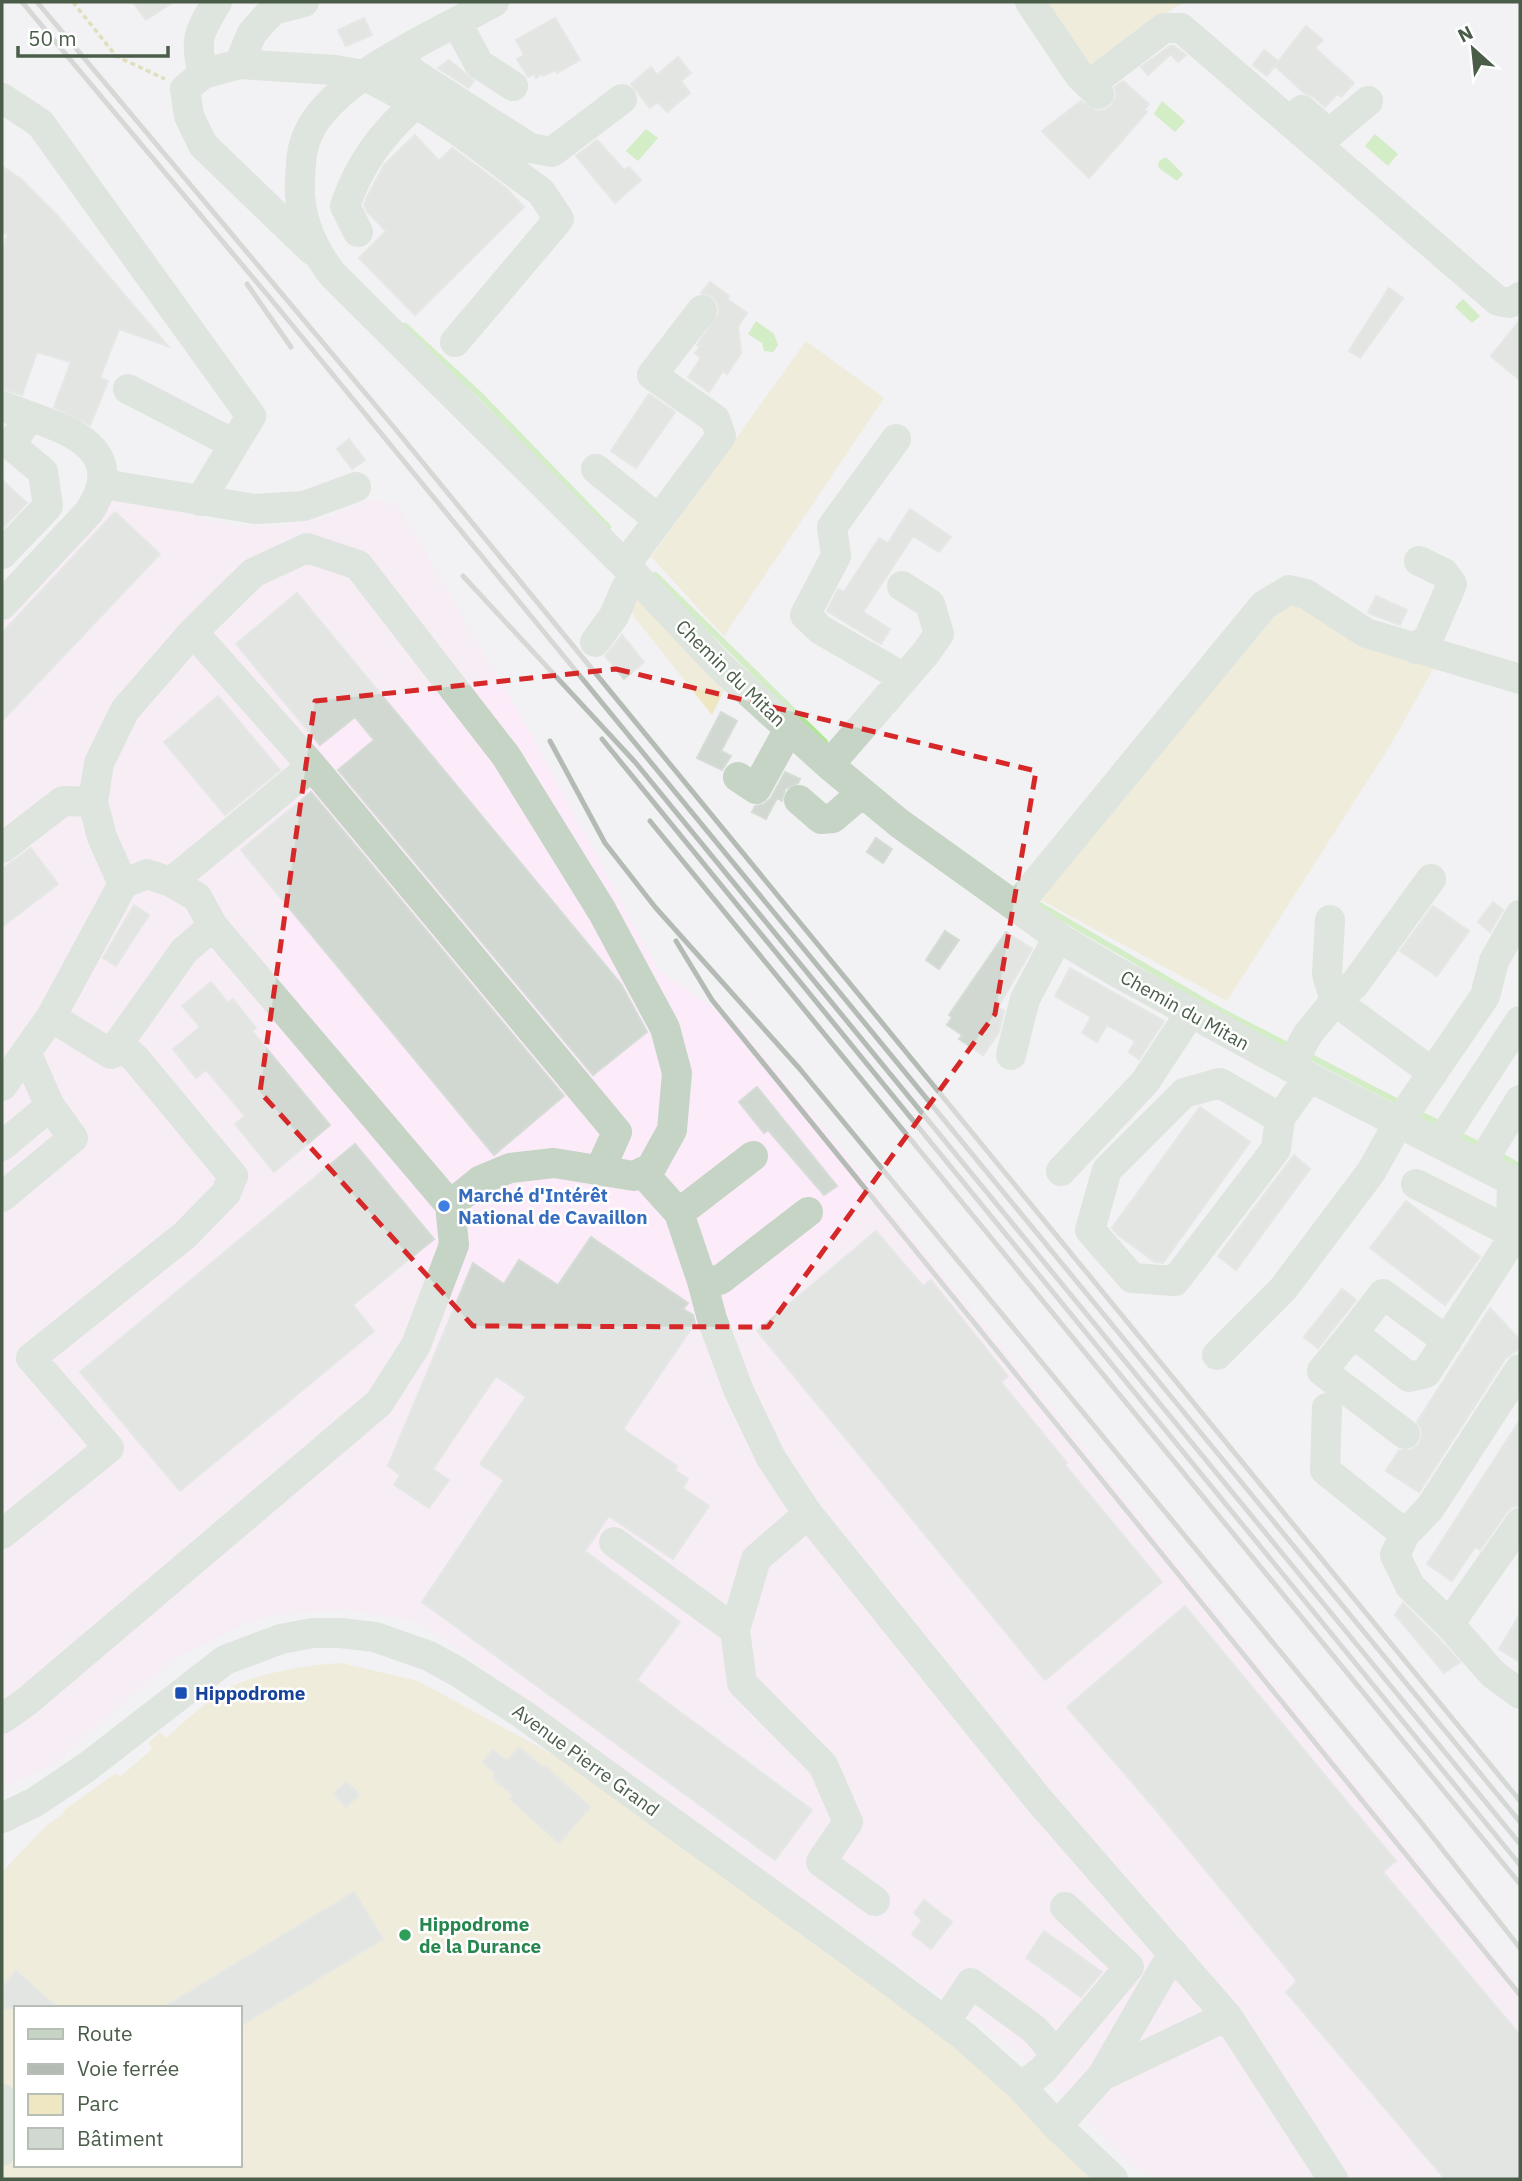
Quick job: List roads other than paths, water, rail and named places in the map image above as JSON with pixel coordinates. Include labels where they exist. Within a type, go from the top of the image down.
[{"type":"street","points":[[217,2],[203,25],[196,48],[189,116],[203,145],[319,257]]},
{"type":"street","points":[[239,64],[252,33],[273,10],[303,2]]},
{"type":"street","name":"Chemin du Mitan","points":[[494,2],[395,56],[342,90],[323,108],[308,134],[301,158],[299,198],[306,229],[319,257],[343,285],[626,566],[719,665],[829,765],[899,823],[1058,937],[1188,1013],[1516,1182]]},
{"type":"street","points":[[1030,2],[1080,76],[1094,89],[1164,28],[1181,28],[1497,301],[1510,303],[1520,297]]},
{"type":"street","points":[[457,23],[479,64],[513,86]]},
{"type":"street","points":[[395,56],[416,75],[530,148],[552,152],[622,99]]},
{"type":"street","points":[[194,81],[239,64],[335,70],[364,75],[416,103],[460,132],[541,192],[559,219],[455,342]]},
{"type":"street","points":[[1264,100],[1279,88],[1329,134],[1368,101]]},
{"type":"street","points":[[2,98],[40,123],[251,416],[200,501]]},
{"type":"street","points":[[358,232],[345,206],[355,176],[389,127],[416,103]]},
{"type":"street","points":[[626,566],[721,436],[715,419],[652,375],[702,310]]},
{"type":"street","points":[[128,388],[234,444]]},
{"type":"street","points":[[2,554],[48,506],[43,472],[11,445],[15,411],[77,436],[89,445],[99,455],[103,484],[99,498],[89,512],[2,605]]},
{"type":"street","points":[[896,439],[832,527],[836,556],[805,615],[821,631],[904,678]]},
{"type":"street","points":[[595,642],[614,616],[626,589],[626,566],[648,511],[691,450]]},
{"type":"street","points":[[596,469],[648,511]]},
{"type":"street","points":[[103,484],[255,509],[304,506],[356,487]]},
{"type":"street","points":[[123,884],[102,838],[93,802],[100,763],[125,710],[193,632],[253,573],[307,548],[358,565],[506,756],[602,911],[665,1028],[677,1073],[672,1130],[651,1168],[634,1176],[554,1163],[510,1168],[481,1180],[450,1205]]},
{"type":"street","points":[[1416,649],[1429,637],[1451,584],[1444,573],[1419,561]]},
{"type":"street","points":[[829,765],[939,634],[930,604],[902,586]]},
{"type":"street","points":[[1016,907],[1264,605],[1289,590],[1306,594],[1366,633],[1520,679]]},
{"type":"street","points":[[193,632],[312,766],[617,1132],[600,1170]]},
{"type":"street","points":[[738,777],[756,789],[789,729]]},
{"type":"street","points":[[172,882],[312,766]]},
{"type":"street","points":[[799,800],[821,819],[833,818],[862,793]]},
{"type":"street","points":[[2,848],[63,802],[93,802]]},
{"type":"street","points":[[2,1086],[51,1017],[123,884],[147,874],[172,882],[197,897],[213,926],[450,1205],[454,1245],[415,1345],[379,1403],[26,1702],[2,1719]]},
{"type":"street","points":[[1280,1118],[1220,1083],[1184,1093],[1107,1170],[1090,1230],[1132,1278],[1175,1280],[1276,1149],[1280,1118],[1300,1072],[1308,1034],[1335,1001],[1354,985],[1431,879]]},
{"type":"street","points":[[1217,1355],[1283,1289],[1371,1172],[1399,1122],[1485,996],[1494,961],[1520,915]]},
{"type":"street","points":[[1330,920],[1327,974],[1335,1001],[1433,1073]]},
{"type":"street","points":[[51,1017],[111,1054],[184,951],[213,926]]},
{"type":"street","points":[[1011,1055],[1025,999],[1058,937]]},
{"type":"street","points":[[1062,1171],[1144,1082],[1188,1013]]},
{"type":"street","points":[[1440,1143],[1520,1021]]},
{"type":"street","points":[[2,1534],[109,1448],[31,1358],[185,1235],[226,1193],[233,1176],[135,1058],[118,1044]]},
{"type":"street","points":[[2,1197],[73,1138],[50,1106],[26,1052]]},
{"type":"street","points":[[1480,1164],[1520,1100]]},
{"type":"street","points":[[2,1146],[50,1106]]},
{"type":"street","points":[[679,1213],[753,1156]]},
{"type":"street","points":[[642,1172],[679,1213],[702,1280],[712,1320],[738,1389],[771,1458],[808,1514],[1038,1799],[1227,2016],[1333,2179]]},
{"type":"street","points":[[1353,1334],[1409,1377],[1426,1373],[1507,1247],[1516,1182]]},
{"type":"street","points":[[1416,1184],[1511,1232]]},
{"type":"street","points":[[702,1280],[719,1280],[808,1212]]},
{"type":"street","points":[[1405,1434],[1322,1371],[1383,1294],[1447,1341]]},
{"type":"street","points":[[1520,1369],[1430,1508],[1405,1534],[1395,1555],[1410,1586],[1449,1623],[1493,1674],[1520,1694]]},
{"type":"street","points":[[1327,1408],[1325,1470],[1405,1534]]},
{"type":"street","points":[[808,1514],[756,1559],[735,1630],[742,1683],[823,1765],[848,1822],[821,1862],[875,1901]]},
{"type":"street","points":[[1449,1623],[1520,1523]]},
{"type":"street","points":[[614,1542],[735,1630]]},
{"type":"street","name":"Avenue Pierre Grand","points":[[2,1818],[35,1801],[78,1773],[225,1660],[281,1639],[313,1633],[375,1637],[429,1656],[524,1715],[945,2022],[1021,2087],[1057,2126],[1113,2179]]},
{"type":"street","points":[[1021,2087],[1043,2070],[1129,1967],[1065,1907]]},
{"type":"street","points":[[1057,2126],[1102,2076],[1173,1953]]},
{"type":"street","points":[[945,2022],[971,1983],[1034,2029],[1056,2054]]},
{"type":"street","points":[[1102,2076],[1227,2016]]},
{"type":"street","points":[[2,2099],[12,2117],[14,2132],[9,2144],[2,2151]]},
{"type":"waterway","points":[[405,326],[480,395],[608,527]]},
{"type":"waterway","points":[[655,575],[825,742]]},
{"type":"waterway","points":[[1033,901],[1223,1012],[1291,1047]]},
{"type":"waterway","points":[[1307,1055],[1400,1103]]},
{"type":"waterway","points":[[1416,1112],[1440,1124]]},
{"type":"waterway","points":[[1456,1133],[1484,1147]]},
{"type":"waterway","points":[[1497,1153],[1520,1167]]},
{"type":"railway","points":[[22,2],[270,298],[1520,1822]]},
{"type":"railway","points":[[37,2],[392,425],[1520,1801]]},
{"type":"railway","points":[[247,284],[291,347]]},
{"type":"railway","points":[[463,576],[635,762],[1520,1844]]},
{"type":"railway","points":[[602,739],[1520,1865]]},
{"type":"railway","points":[[550,741],[605,843],[655,907],[799,1068],[1420,1821],[1520,1948]]},
{"type":"railway","points":[[650,821],[1520,1884]]},
{"type":"railway","points":[[676,941],[712,1000],[1520,1995]]},
{"type":"place","name":"Marché d'Intérêt National de Cavaillon","points":[[444,1206]]},
{"type":"place","name":"Hippodrome","points":[[181,1693]]},
{"type":"place","name":"Hippodrome de la Durance","points":[[405,1935]]}]
